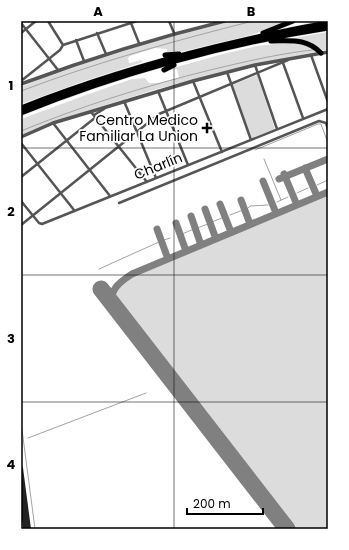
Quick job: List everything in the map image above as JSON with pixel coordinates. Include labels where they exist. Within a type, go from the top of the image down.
[{"type":"highway","points":[[245,40],[293,21]]},
{"type":"highway","points":[[21,114],[40,103],[130,70],[194,52],[245,40],[325,26]]},
{"type":"highway","points":[[100,85],[190,58],[325,26]]},
{"type":"highway","points":[[250,43],[268,41],[303,42],[314,46],[321,53]]},
{"type":"highway","points":[[165,55],[194,52]]},
{"type":"highway","points":[[164,70],[190,58]]},
{"type":"highway","points":[[130,70],[144,63]]},
{"type":"highway","points":[[21,107],[137,75]]},
{"type":"main road","points":[[21,468],[29,529]]},
{"type":"main road","points":[[21,492],[22,515],[26,529]]},
{"type":"street","points":[[21,33],[36,21]]},
{"type":"street","points":[[48,21],[63,45]]},
{"type":"street","points":[[21,83],[60,50],[63,45],[137,21]]},
{"type":"street","points":[[169,21],[174,33]]},
{"type":"street","points":[[21,83],[140,43],[209,23],[225,21]]},
{"type":"street","points":[[21,23],[58,70]]},
{"type":"street","points":[[131,23],[140,43]]},
{"type":"street","points":[[97,33],[106,54]]},
{"type":"street","points":[[76,40],[84,61]]},
{"type":"street","points":[[21,224],[166,110],[257,74],[283,61],[328,52]]},
{"type":"street","points":[[311,55],[328,102]]},
{"type":"street","points":[[21,137],[53,123],[158,91],[255,65],[283,61]]},
{"type":"street","points":[[283,61],[304,118]]},
{"type":"street","points":[[255,65],[277,129]]},
{"type":"street","points":[[226,72],[251,140]]},
{"type":"street","points":[[32,73],[35,79]]},
{"type":"street","points":[[193,81],[222,152]]},
{"type":"street","points":[[158,91],[188,165]]},
{"type":"street","points":[[124,101],[156,178]]},
{"type":"street","points":[[21,177],[95,116],[111,105]]},
{"type":"street","name":"Charlín","points":[[33,216],[40,224],[328,109]]},
{"type":"street","points":[[90,111],[147,182]]},
{"type":"street","points":[[120,203],[319,121],[326,123],[328,129]]},
{"type":"street","points":[[53,123],[110,196]]},
{"type":"street","points":[[21,143],[74,210]]},
{"type":"street","points":[[21,201],[33,216]]},
{"type":"shaded area","points":[[233,21],[290,21],[251,35],[172,54],[167,54],[167,49],[155,48],[128,58],[129,63],[141,60],[143,62],[84,81],[21,104],[21,87],[61,70],[135,46]]},
{"type":"shaded area","points":[[328,32],[328,50],[320,50],[288,39]]},
{"type":"shaded area","points":[[292,42],[306,44],[316,50],[315,52],[243,67],[157,89],[52,122],[21,136],[21,119],[132,79],[145,78],[149,83],[158,83],[179,78],[177,69],[166,70],[257,46]]},
{"type":"shaded area","points":[[257,75],[275,129],[253,138],[251,137],[232,85]]},
{"type":"shaded area","points":[[328,195],[328,529],[294,529],[118,302],[117,297],[122,284],[139,273]]},
{"type":"waterway","points":[[21,91],[50,80],[136,53],[253,21]]},
{"type":"waterway","points":[[21,131],[90,105],[162,83],[248,61],[312,50]]},
{"type":"waterway","points":[[255,150],[318,124],[321,124],[328,143]]},
{"type":"waterway","points":[[264,159],[281,200]]},
{"type":"waterway","points":[[317,185],[328,180]]},
{"type":"waterway","points":[[297,193],[308,188]]},
{"type":"waterway","points":[[277,202],[288,197]]},
{"type":"waterway","points":[[247,209],[250,206],[268,205]]},
{"type":"waterway","points":[[230,215],[243,210]]},
{"type":"waterway","points":[[212,222],[222,218]]},
{"type":"waterway","points":[[197,228],[208,224]]},
{"type":"waterway","points":[[182,234],[194,229]]},
{"type":"waterway","points":[[164,240],[170,238]]},
{"type":"waterway","points":[[99,269],[159,242]]},
{"type":"waterway","points":[[28,438],[146,393]]},
{"type":"waterway","points":[[21,422],[35,529]]},
{"type":"taxiway","points":[[279,179],[328,159]]},
{"type":"taxiway","points":[[305,168],[317,196]]},
{"type":"taxiway","points":[[284,174],[297,205]]},
{"type":"taxiway","points":[[263,181],[276,213]]},
{"type":"taxiway","points":[[113,305],[112,299],[116,286],[132,274],[328,192]]},
{"type":"taxiway","points":[[241,200],[250,224]]},
{"type":"taxiway","points":[[220,204],[231,232]]},
{"type":"taxiway","points":[[205,209],[216,239]]},
{"type":"taxiway","points":[[191,216],[201,245]]},
{"type":"taxiway","points":[[176,223],[186,251]]},
{"type":"taxiway","points":[[157,229],[168,259]]},
{"type":"runway","points":[[101,289],[287,529]]},
{"type":"place","name":"Centro Medico Familiar La Union","points":[[207,128]]}]
